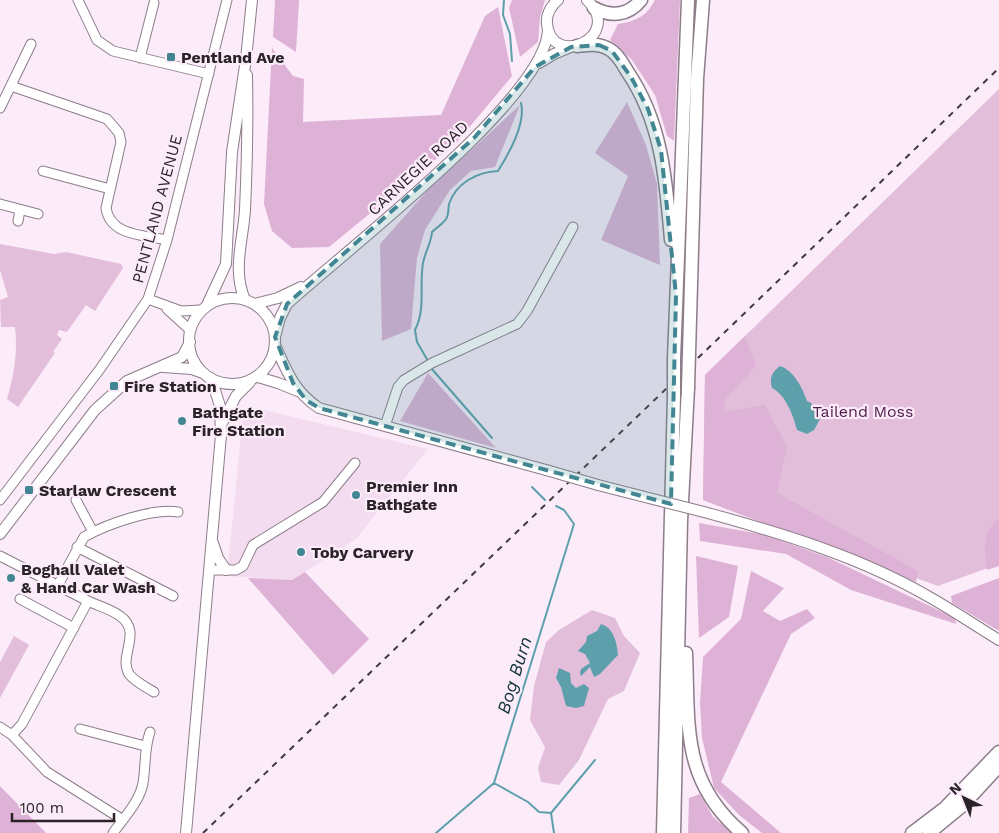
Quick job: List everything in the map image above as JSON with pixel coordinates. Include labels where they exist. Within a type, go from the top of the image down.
[{"type":"highway","points":[[591,3],[604,13],[618,14],[630,10],[641,0]]},
{"type":"highway","points":[[663,833],[674,359],[688,0]]},
{"type":"highway","points":[[674,833],[682,521],[697,79],[703,0]]},
{"type":"highway","points":[[574,46],[599,45],[612,51],[631,77],[648,109],[661,150],[665,176],[676,295]]},
{"type":"highway","points":[[682,521],[689,739],[698,777],[706,792],[728,821],[742,833]]},
{"type":"highway","points":[[912,833],[945,808],[999,752]]},
{"type":"highway","points":[[930,833],[963,805],[999,766]]},
{"type":"main road","points":[[186,833],[222,426],[220,406],[208,376],[197,364],[191,350],[190,330],[193,320],[204,307],[226,264],[232,152],[246,59],[252,0]]},
{"type":"main road","name":"CARNEGIE ROAD","points":[[275,341],[280,318],[287,304],[396,210],[494,118],[535,67],[546,47],[548,12],[558,0]]},
{"type":"main road","name":"CARNEGIE ROAD","points":[[535,67],[548,57],[591,38],[598,24],[591,3]]},
{"type":"main road","points":[[548,29],[554,40],[574,46]]},
{"type":"main road","points":[[246,59],[248,117],[245,212],[238,269],[239,284],[250,302],[267,318],[275,341],[299,392],[306,400],[319,408],[766,529],[872,569],[930,597],[999,640]]},
{"type":"main road","name":"CARNEGIE ROAD","points":[[250,302],[278,298],[311,282]]},
{"type":"main road","points":[[204,307],[219,299],[231,297],[250,302]]},
{"type":"main road","points":[[222,426],[236,396],[270,364],[275,341]]},
{"type":"main road","points":[[0,534],[95,410],[127,381],[182,357],[190,342]]},
{"type":"main road","points":[[162,367],[192,369],[228,384],[240,385],[255,379],[278,383],[299,392]]},
{"type":"main road","points":[[212,539],[218,558],[226,570]]},
{"type":"street","points":[[78,0],[97,40],[113,51],[208,74]]},
{"type":"street","name":"PENTLAND AVENUE","points":[[0,500],[100,369],[148,299],[167,240],[227,0]]},
{"type":"street","points":[[140,58],[150,7]]},
{"type":"street","points":[[0,108],[31,44]]},
{"type":"street","points":[[11,86],[107,119],[119,133],[121,142],[106,208],[107,216],[112,224],[119,229],[167,240]]},
{"type":"street","points":[[43,171],[110,188]]},
{"type":"street","points":[[0,204],[38,214]]},
{"type":"street","points":[[18,221],[20,210]]},
{"type":"street","points":[[385,426],[398,387],[404,380],[430,365],[518,324],[573,227]]},
{"type":"street","points":[[148,299],[181,311],[204,307]]},
{"type":"street","points":[[163,306],[190,330]]},
{"type":"street","points":[[208,570],[236,570],[242,566],[253,545],[323,502],[355,463]]},
{"type":"street","points":[[76,500],[92,532]]},
{"type":"street","points":[[58,584],[84,537],[92,532],[145,514],[172,509]]},
{"type":"street","points":[[77,547],[166,588],[173,596]]},
{"type":"street","points":[[0,556],[121,616],[129,624],[132,636],[127,660],[128,672],[136,681],[154,692]]},
{"type":"street","points":[[207,585],[226,570]]},
{"type":"street","points":[[20,599],[74,628]]},
{"type":"street","points":[[12,735],[22,724],[88,601]]},
{"type":"street","points":[[0,727],[12,735],[48,772],[123,820]]},
{"type":"street","points":[[80,729],[145,746]]},
{"type":"street","points":[[113,833],[138,796],[143,784],[145,746],[150,732]]},
{"type":"highlighted area","points":[[599,45],[612,51],[631,77],[648,109],[661,150],[676,295],[671,504],[319,408],[306,400],[293,383],[275,337],[287,304],[474,138],[535,67],[571,47]]},
{"type":"shaded area","points":[[275,0],[299,0],[296,52],[273,37]]},
{"type":"shaded area","points":[[512,0],[545,0],[540,17],[538,42],[520,57],[509,8]]},
{"type":"shaded area","points":[[655,0],[680,0],[674,141],[667,136],[655,95],[632,60],[610,40],[618,24],[640,17]]},
{"type":"shaded area","points":[[498,7],[512,76],[457,142],[329,247],[292,248],[272,231],[264,204],[272,48],[293,76],[304,79],[303,122],[441,115],[485,16]]},
{"type":"shaded area","points":[[627,102],[646,145],[657,184],[660,265],[601,240],[628,176],[595,153]]},
{"type":"shaded area","points":[[520,105],[495,167],[471,171],[450,190],[425,230],[417,258],[411,329],[382,341],[380,244],[427,191]]},
{"type":"shaded area","points":[[745,336],[756,366],[725,400],[724,412],[765,405],[787,447],[777,493],[918,571],[916,582],[703,500],[705,375]]},
{"type":"shaded area","points":[[428,373],[496,448],[400,421]]},
{"type":"shaded area","points":[[255,408],[428,449],[356,539],[292,580],[227,576],[243,415],[249,409]]},
{"type":"shaded area","points":[[999,518],[999,566],[987,570],[985,548],[987,535],[993,523]]},
{"type":"shaded area","points":[[699,523],[765,535],[827,557],[955,618],[956,624],[851,590],[786,554],[700,541]]},
{"type":"shaded area","points":[[696,556],[738,566],[729,617],[699,638]]},
{"type":"shaded area","points":[[751,571],[784,588],[763,611],[780,621],[807,609],[815,618],[791,634],[721,782],[781,833],[762,833],[739,815],[714,788],[702,738],[700,703],[703,657],[741,619]]},
{"type":"shaded area","points":[[305,572],[369,639],[333,675],[248,578],[292,580]]},
{"type":"shaded area","points":[[999,578],[999,631],[952,603],[951,596]]},
{"type":"shaded area","points":[[0,786],[46,833],[0,833]]},
{"type":"shaded area","points":[[700,794],[713,817],[732,833],[688,833],[689,798]]},
{"type":"green space","name":"Tailend Moss","points":[[999,89],[999,564],[938,586],[703,500],[705,375]]},
{"type":"green space","points":[[0,244],[54,254],[66,252],[121,264],[123,268],[95,311],[86,305],[67,332],[59,330],[57,335],[62,339],[53,352],[55,353],[18,407],[7,399],[15,364],[16,337],[15,327],[1,327],[0,300],[8,297],[0,270]]},
{"type":"green space","points":[[592,610],[615,618],[624,636],[640,653],[624,691],[608,699],[579,760],[559,785],[541,782],[538,768],[545,747],[530,720],[534,686],[546,642],[559,630]]},
{"type":"green space","points":[[14,636],[29,645],[0,698],[0,662]]},
{"type":"water","points":[[780,366],[785,368],[797,380],[807,401],[811,403],[820,419],[814,430],[807,434],[797,430],[785,400],[772,388],[772,376]]},
{"type":"water","points":[[601,624],[612,632],[616,641],[618,655],[600,674],[594,677],[590,667],[581,676],[581,669],[590,663],[585,654],[578,651],[586,642],[587,636],[597,631]]},
{"type":"water","points":[[559,668],[570,673],[571,683],[576,688],[584,684],[589,688],[584,706],[576,708],[566,706],[561,687],[556,678]]},
{"type":"waterway","points":[[504,0],[503,15],[510,34],[512,61]]},
{"type":"waterway","points":[[428,361],[417,342],[415,330],[421,306],[423,263],[432,232],[446,219],[452,197],[462,185],[475,176],[498,171],[519,129],[522,111],[521,103]]},
{"type":"waterway","points":[[431,368],[492,438]]},
{"type":"waterway","points":[[532,487],[545,500]]},
{"type":"waterway","name":"Bog Burn","points":[[436,833],[494,783],[574,524],[564,510],[556,506]]},
{"type":"waterway","points":[[494,783],[528,802],[539,812],[551,813],[595,760]]},
{"type":"waterway","points":[[551,813],[554,833]]},
{"type":"railway","points":[[698,358],[999,68]]},
{"type":"railway","points":[[203,833],[668,387]]},
{"type":"place","name":"Pentland Ave","points":[[171,57]]},
{"type":"place","name":"Fire Station","points":[[114,386]]},
{"type":"place","name":"Bathgate Fire Station","points":[[182,421]]},
{"type":"place","name":"Starlaw Crescent","points":[[29,490]]},
{"type":"place","name":"Premier Inn Bathgate","points":[[356,495]]},
{"type":"place","name":"Toby Carvery","points":[[301,552]]},
{"type":"place","name":"Boghall Valet & Hand Car Wash","points":[[11,578]]}]
